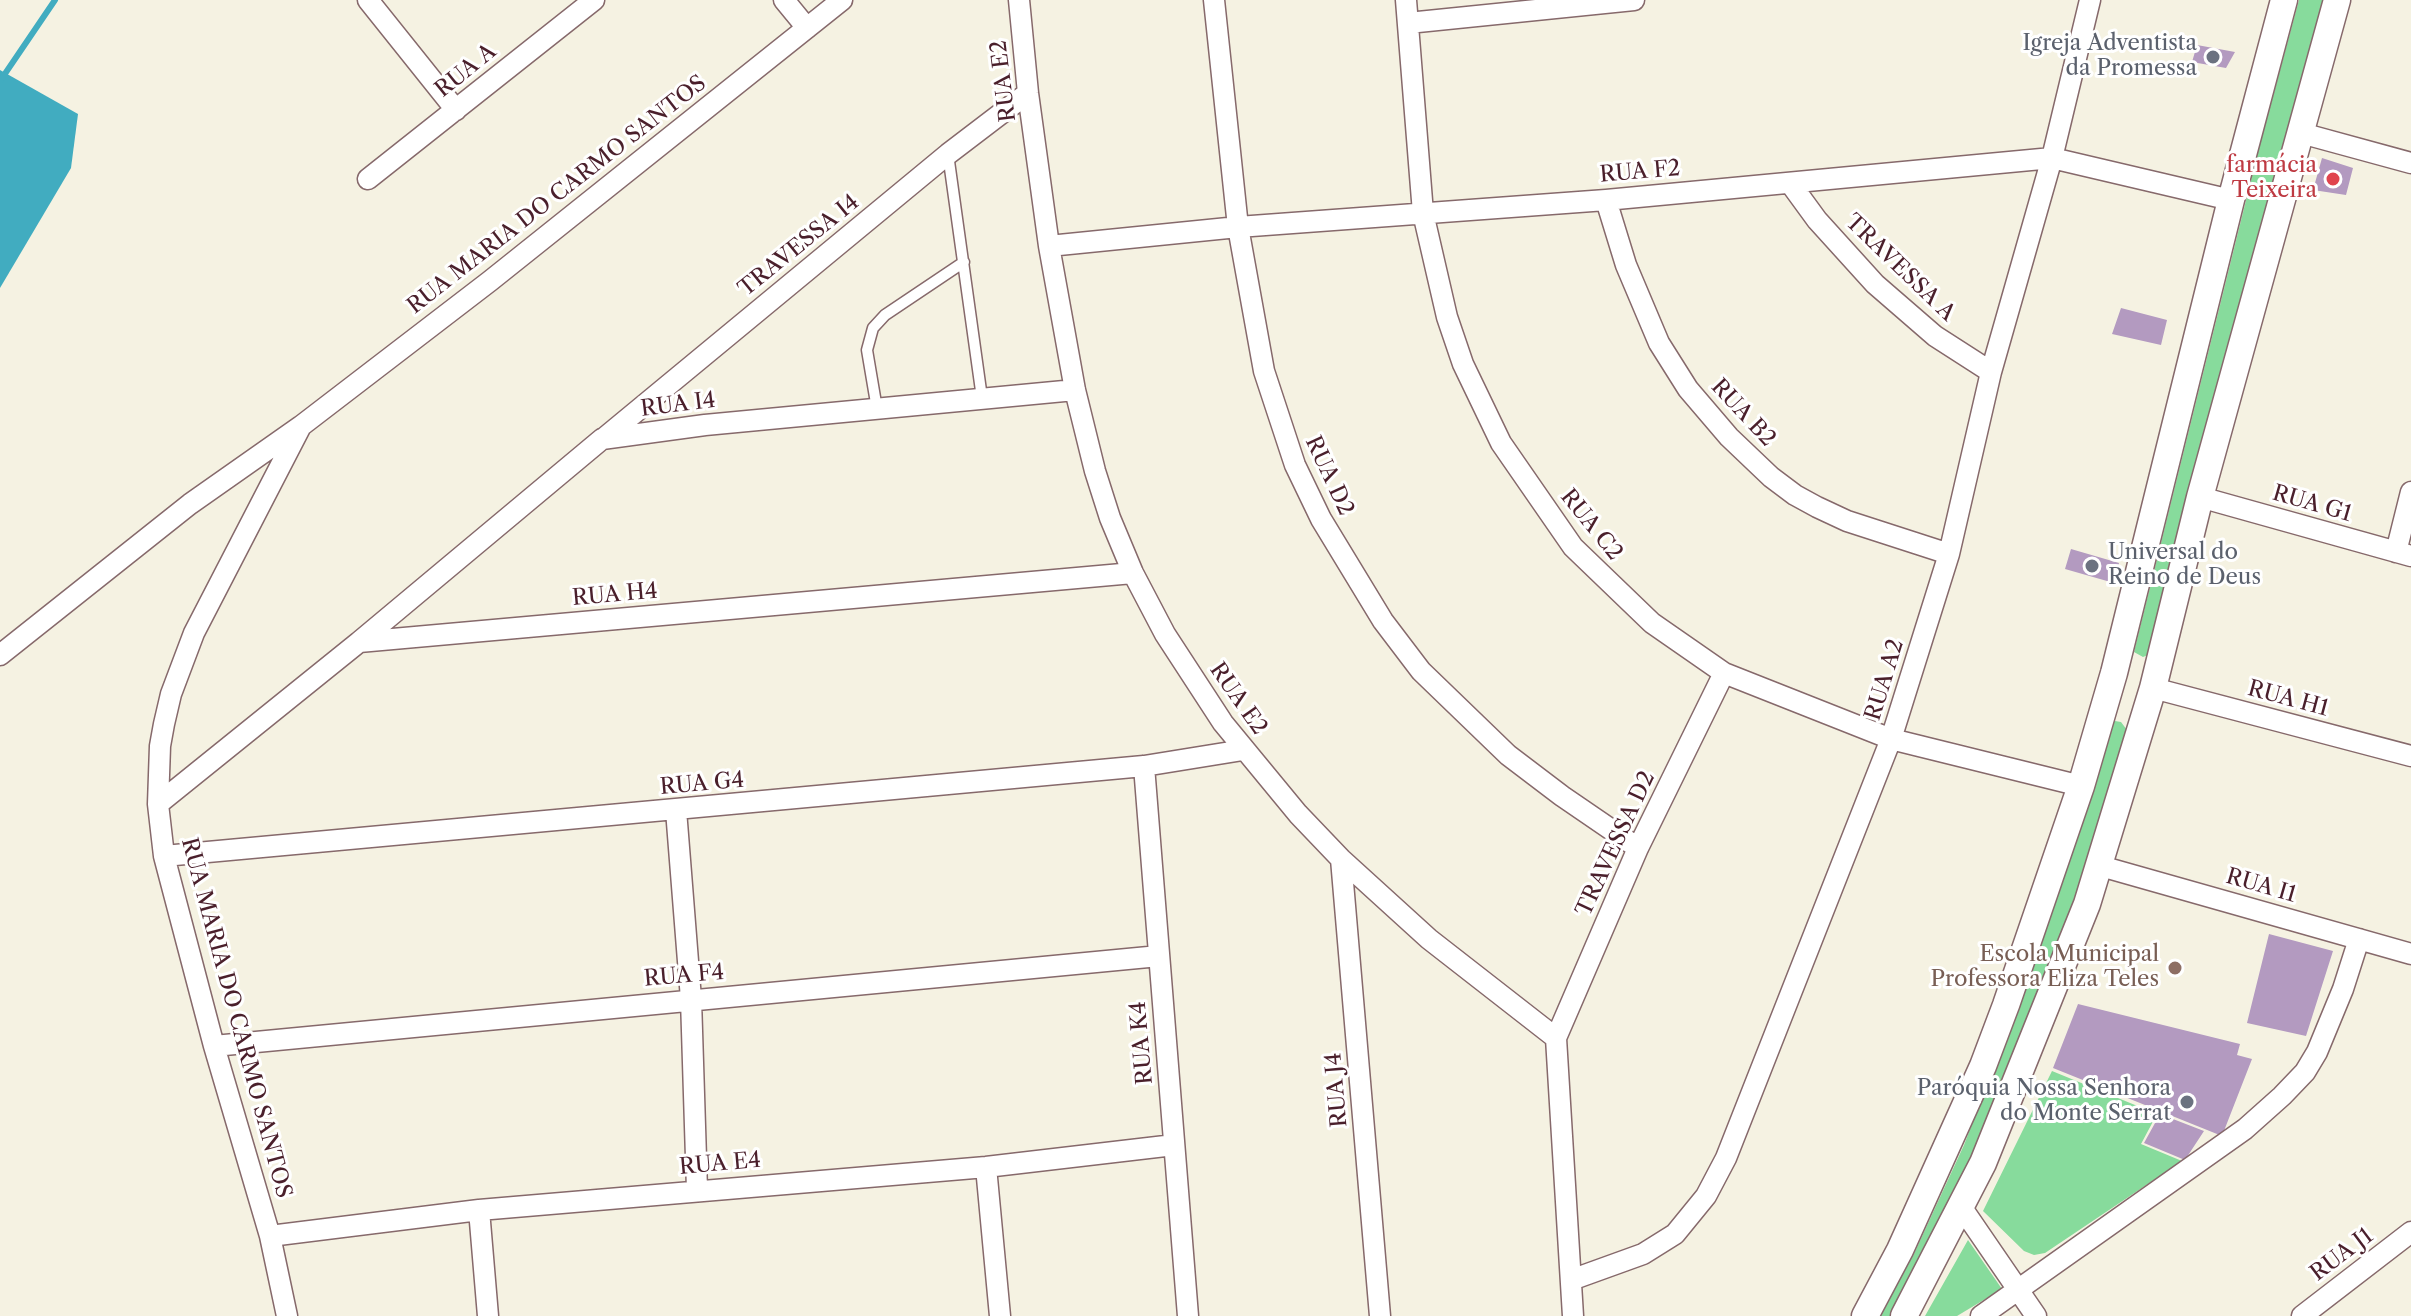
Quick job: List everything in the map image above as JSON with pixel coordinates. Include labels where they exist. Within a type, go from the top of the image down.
[{"type":"street","points":[[368,0],[456,110]]},
{"type":"street","points":[[784,0],[807,28]]},
{"type":"street","name":"RUA MARIA DO CARMO SANTOS","points":[[0,655],[190,504],[301,426],[490,281],[842,0]]},
{"type":"street","name":"RUA E2","points":[[1019,0],[1049,246],[1075,390],[1095,471],[1133,573],[1165,634],[1243,750],[1298,814],[1341,859],[1429,939],[1556,1038]]},
{"type":"street","name":"RUA D2","points":[[1214,0],[1238,227],[1264,371],[1281,427],[1314,505],[1350,571],[1421,671],[1508,755],[1638,848]]},
{"type":"street","name":"RUA C2","points":[[1406,0],[1423,213],[1447,317],[1463,364],[1501,443],[1573,547],[1652,623],[1724,673],[1891,739],[2081,786]]},
{"type":"street","points":[[1408,23],[1634,0]]},
{"type":"street","name":"RUA A2","points":[[1571,1280],[1622,1263],[1659,1245],[1682,1228],[1706,1196],[1726,1158],[1891,739],[1949,554],[1991,372],[2052,158],[2090,0]]},
{"type":"street","points":[[1865,1316],[1900,1250],[1983,1066],[2081,786],[2112,678],[2284,0]]},
{"type":"street","points":[[1904,1316],[1962,1208],[2054,991],[2087,904],[2153,688],[2200,497],[2337,0]]},
{"type":"street","name":"RUA A","points":[[368,179],[456,110],[580,4]]},
{"type":"street","name":"TRAVESSA I4","points":[[602,439],[948,154],[1028,93]]},
{"type":"street","points":[[2301,133],[2411,163]]},
{"type":"street","name":"RUA F2","points":[[1049,246],[1238,227],[1606,200],[2052,158],[2231,200]]},
{"type":"street","name":"TRAVESSA A","points":[[1790,183],[1817,220],[1875,284],[1935,336],[1991,372]]},
{"type":"street","name":"RUA B2","points":[[1606,200],[1626,265],[1659,343],[1688,389],[1729,437],[1771,477],[1817,507],[1888,536],[1949,554]]},
{"type":"street","name":"RUA I4","points":[[602,439],[705,425],[1075,390]]},
{"type":"street","name":"RUA MARIA DO CARMO SANTOS","points":[[287,1316],[270,1236],[214,1046],[164,856],[158,804],[164,724],[171,694],[194,633],[301,426]]},
{"type":"street","points":[[158,804],[359,642],[602,439]]},
{"type":"street","points":[[2403,554],[2411,492]]},
{"type":"street","name":"RUA G1","points":[[2200,497],[2403,554]]},
{"type":"street","name":"RUA H4","points":[[359,642],[1133,573]]},
{"type":"street","name":"TRAVESSA D2","points":[[1556,1038],[1638,848],[1724,673]]},
{"type":"street","points":[[2112,678],[2153,688]]},
{"type":"street","name":"RUA H1","points":[[2153,688],[2411,756]]},
{"type":"street","name":"RUA G4","points":[[164,856],[1144,766],[1243,750]]},
{"type":"street","name":"RUA K4","points":[[1144,766],[1188,1316]]},
{"type":"street","points":[[676,810],[691,999],[697,1190]]},
{"type":"street","name":"RUA J4","points":[[1341,859],[1380,1316]]},
{"type":"street","name":"RUA I1","points":[[2097,865],[2411,954]]},
{"type":"street","points":[[1981,1316],[2245,1129],[2295,1084],[2324,1037],[2359,939]]},
{"type":"street","name":"RUA F4","points":[[214,1046],[1159,956]]},
{"type":"street","points":[[1556,1038],[1573,1316]]},
{"type":"street","name":"RUA E4","points":[[270,1236],[479,1210],[986,1167],[1174,1145]]},
{"type":"street","points":[[986,1167],[1000,1316]]},
{"type":"street","points":[[1962,1208],[2036,1316]]},
{"type":"street","points":[[479,1210],[488,1316]]},
{"type":"street","name":"RUA J1","points":[[2302,1316],[2411,1232]]},
{"type":"lane","points":[[948,154],[982,398]]},
{"type":"lane","points":[[877,409],[867,350],[873,328],[885,315],[964,262]]},
{"type":"green space","points":[[2299,0],[2323,0],[2148,655],[2143,657],[2134,652],[2259,148]]},
{"type":"green space","points":[[2121,722],[2127,730],[2067,922],[2035,1004],[1939,1234],[1896,1316],[1877,1316],[1913,1256],[1964,1145],[2047,928],[2110,723]]},
{"type":"green space","points":[[2052,1071],[2157,1114],[2141,1144],[2182,1161],[2045,1253],[2034,1255],[2024,1251],[1983,1211]]},
{"type":"green space","points":[[1968,1240],[2002,1289],[1957,1316],[1925,1316]]},
{"type":"water","points":[[0,70],[78,114],[71,168],[0,288]]},
{"type":"building","name":"Igreja Adventista da Promessa","points":[[2197,45],[2235,52],[2226,68],[2192,62]]},
{"type":"building","name":"farmácia Teixeira","points":[[2322,158],[2353,168],[2346,195],[2313,190]]},
{"type":"building","points":[[2121,308],[2167,320],[2161,345],[2112,334]]},
{"type":"building","name":"Universal do Reino de Deus","points":[[2071,549],[2119,563],[2114,583],[2065,569]]},
{"type":"building","points":[[2269,934],[2333,951],[2306,1036],[2247,1023]]},
{"type":"building","name":"Paróquia Nossa Senhora do Monte Serrat","points":[[2078,1004],[2240,1044],[2237,1055],[2252,1059],[2222,1136],[2053,1068]]},
{"type":"building","points":[[2160,1114],[2204,1131],[2185,1160],[2144,1143]]},
{"type":"waterway","points":[[0,81],[55,0]]},
{"type":"place","name":"Igreja Adventista da Promessa","points":[[2213,57]]},
{"type":"place","name":"farmácia Teixeira","points":[[2333,179]]},
{"type":"place","name":"Universal do Reino de Deus","points":[[2092,566]]},
{"type":"place","name":"Escola Municipal Professora Eliza Teles","points":[[2175,968]]},
{"type":"place","name":"Paróquia Nossa Senhora do Monte Serrat","points":[[2187,1102]]}]
